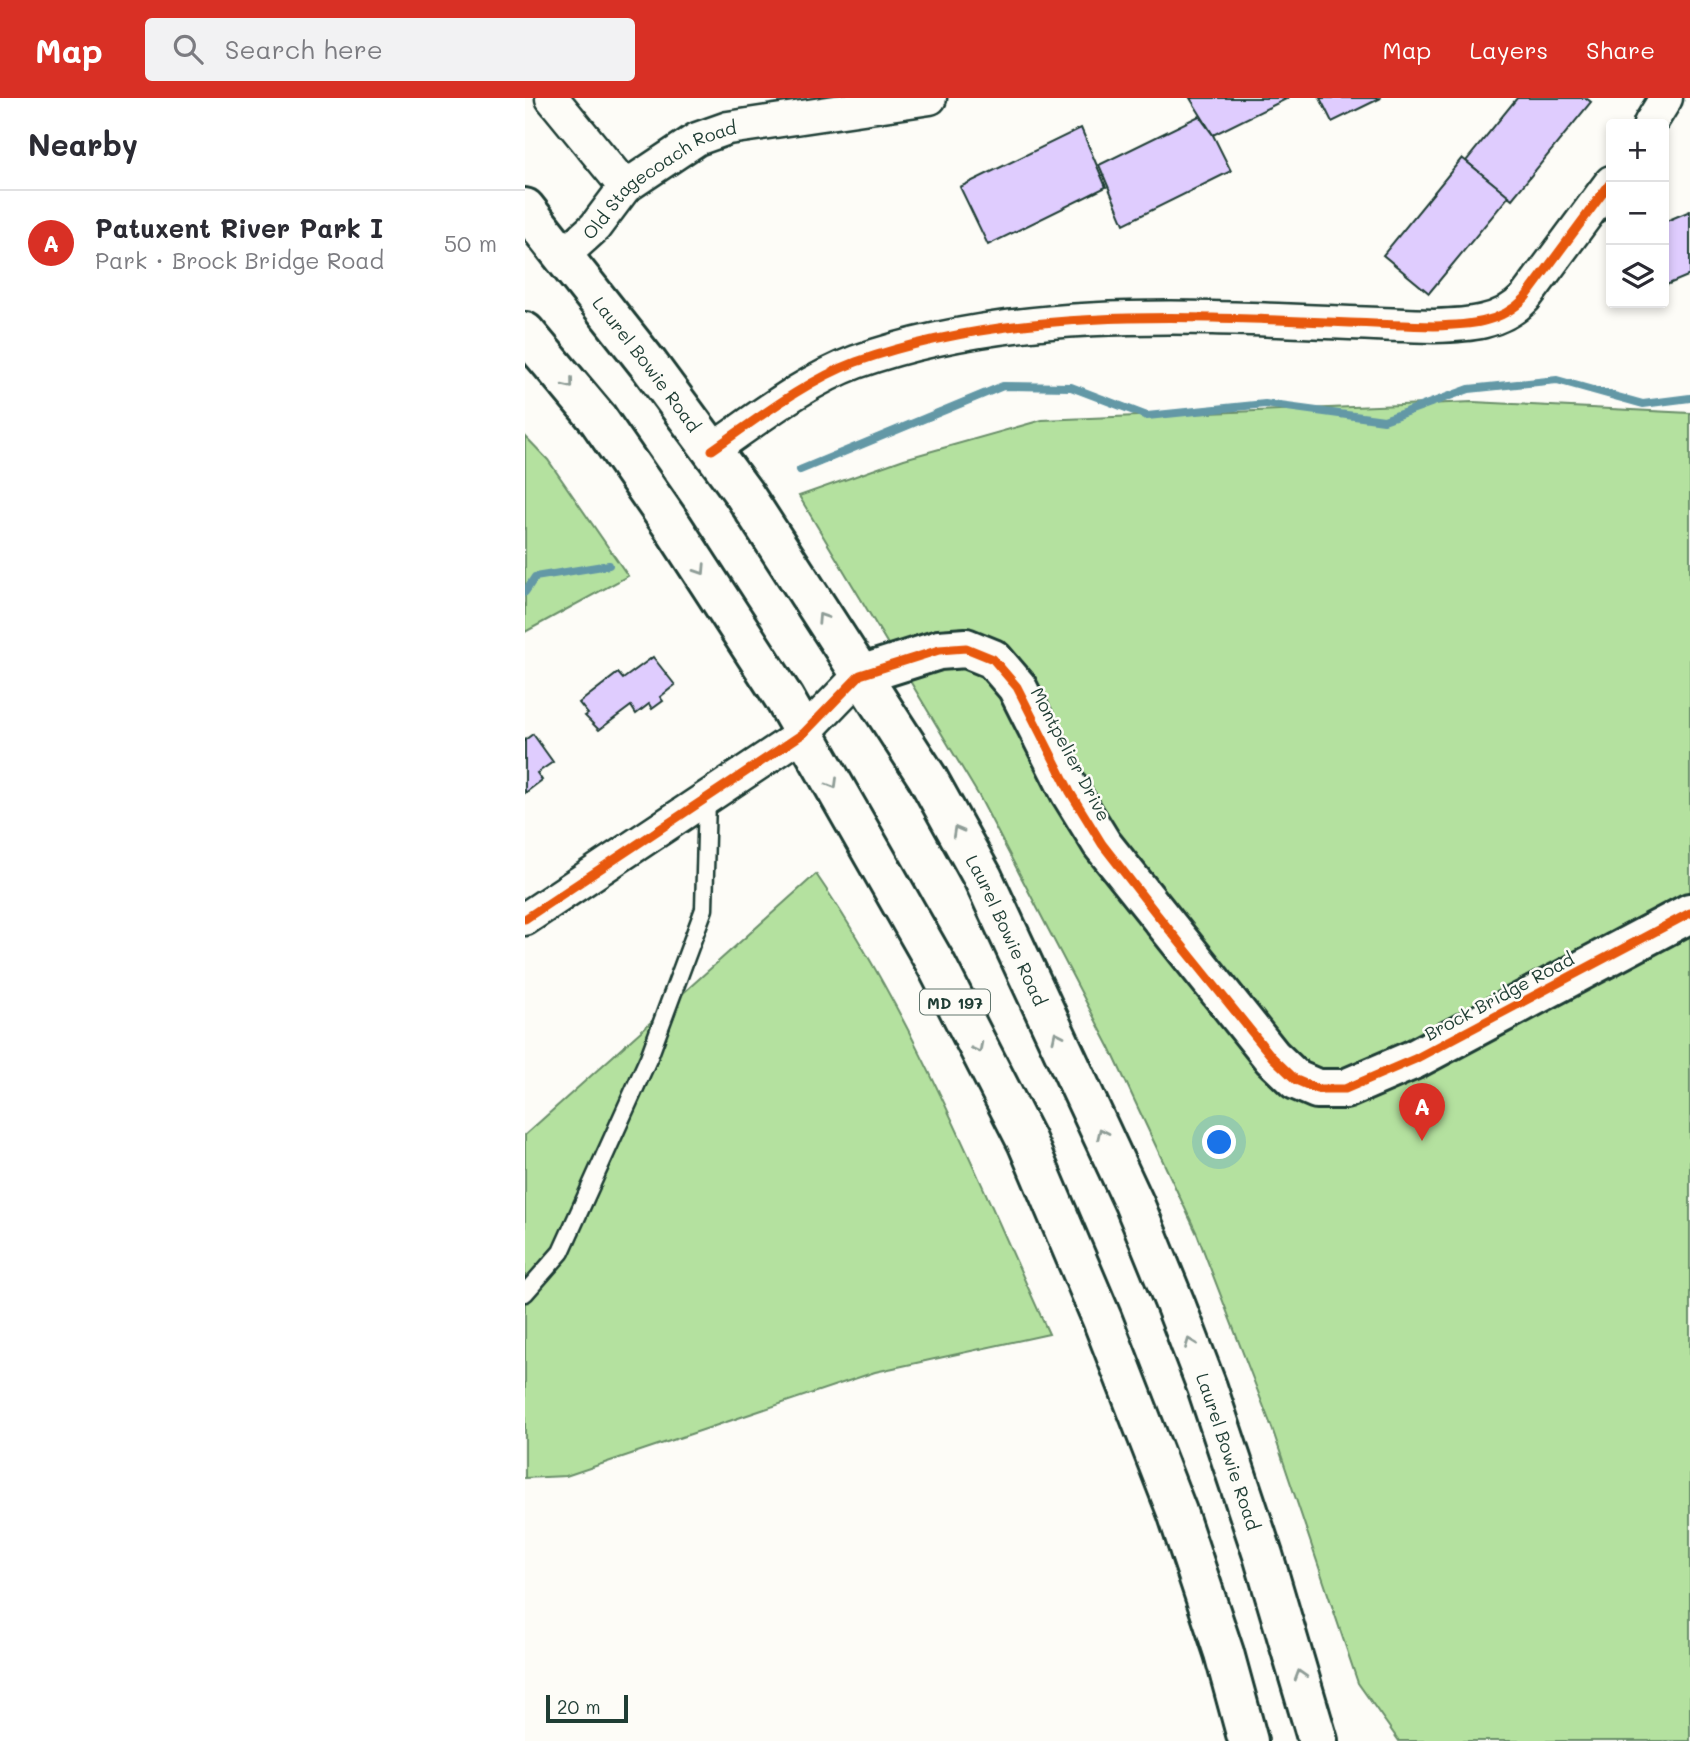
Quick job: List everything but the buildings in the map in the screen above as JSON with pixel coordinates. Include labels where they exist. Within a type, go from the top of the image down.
[{"type":"main road","name":"Laurel Bowie Road","points":[[525,208],[564,255],[744,494],[927,777],[983,878],[1134,1203],[1207,1387],[1263,1555],[1318,1741]]},
{"type":"main road","name":"MD 197","points":[[525,332],[597,419],[634,470],[804,733],[937,966],[1027,1142],[1065,1228],[1177,1512],[1224,1653],[1248,1741]]},
{"type":"main road","name":"Montpelier Drive","points":[[860,675],[939,650],[966,648],[993,659],[1017,687],[1070,792],[1102,844],[1272,1056],[1296,1080],[1317,1089]]},
{"type":"main road","name":"Brock Bridge Road","points":[[1317,1089],[1345,1089],[1415,1059],[1690,913]]},
{"type":"street","points":[[552,98],[625,187]]},
{"type":"street","name":"Old Stagecoach Road","points":[[564,255],[595,227],[625,187],[697,139],[728,128],[930,98]]},
{"type":"street","points":[[1653,119],[1666,98]]},
{"type":"street","points":[[712,450],[788,399],[855,363],[953,335],[1028,325],[1133,318],[1434,326],[1472,324],[1494,319],[1510,312],[1525,298],[1606,189]]},
{"type":"street","name":"Montpelier Drive","points":[[525,919],[804,733],[860,675]]},
{"type":"lane","points":[[525,1293],[561,1252],[649,1057],[704,909],[707,798]]},
{"type":"green space","points":[[1473,402],[1690,413],[1690,1741],[1399,1741],[1358,1683],[1272,1428],[1197,1234],[1110,1048],[979,796],[799,496],[904,459],[1042,420]]},
{"type":"green space","points":[[525,436],[548,460],[628,576],[525,632]]},
{"type":"green space","points":[[816,874],[851,928],[914,1041],[1049,1334],[875,1372],[566,1476],[525,1478],[525,1135]]},
{"type":"waterway","points":[[800,470],[1003,386],[1071,387],[1147,416],[1265,404],[1384,420],[1469,389],[1557,380],[1643,404],[1690,398]]},
{"type":"waterway","points":[[525,592],[535,577],[609,565]]},
{"type":"cycle path","points":[[712,450],[782,402],[837,370],[926,342],[997,328],[1142,318],[1434,326],[1471,324],[1494,318],[1515,307],[1525,298],[1606,189]]},
{"type":"cycle path","points":[[525,919],[804,733],[860,675],[939,650],[966,648],[993,659],[1017,687],[1070,792],[1102,844],[1155,912],[1272,1057],[1296,1080],[1317,1089],[1345,1089],[1415,1059],[1690,913]]},
{"type":"place","name":"Patuxent River Park I","points":[[1422,1141]]}]
